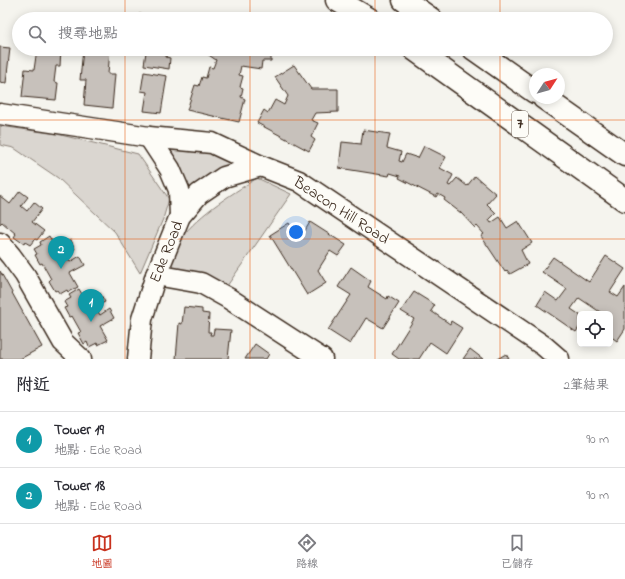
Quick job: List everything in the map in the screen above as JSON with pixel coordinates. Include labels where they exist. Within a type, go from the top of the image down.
[{"type":"highway","points":[[337,0],[357,12]]},
{"type":"highway","points":[[404,0],[421,12]]},
{"type":"highway","name":"7","points":[[424,56],[625,200]]},
{"type":"highway","name":"7","points":[[484,56],[529,88]]},
{"type":"highway","name":"7","points":[[553,104],[625,155]]},
{"type":"street","name":"Beacon Hill Road","points":[[0,114],[149,138],[212,143],[261,166],[299,181],[544,346],[559,359]]},
{"type":"street","points":[[149,138],[170,169],[179,190],[180,216]]},
{"type":"street","name":"Ede Road","points":[[138,359],[142,319],[156,275],[180,216],[199,194],[224,177],[261,166]]},
{"type":"street","points":[[0,243],[24,275],[62,342],[81,359]]},
{"type":"street","points":[[156,275],[201,284],[228,298],[322,359]]},
{"type":"shaded area","points":[[0,126],[57,134],[138,154],[169,199],[163,219],[140,273],[115,232],[58,178],[14,148],[0,145]]},
{"type":"shaded area","points":[[169,145],[199,148],[238,164],[193,190],[188,189],[165,151]]},
{"type":"shaded area","points":[[257,178],[291,194],[227,286],[164,270],[176,245],[193,225],[213,207]]},
{"type":"building","points":[[0,47],[10,48],[6,83],[0,82]]},
{"type":"building","points":[[36,56],[61,56],[60,66],[56,66],[54,82],[58,83],[56,100],[22,97],[25,69],[34,70]]},
{"type":"building","points":[[82,56],[109,56],[108,74],[115,74],[112,108],[84,105],[86,80],[80,80]]},
{"type":"building","points":[[145,56],[166,56],[170,58],[169,69],[144,65]]},
{"type":"building","points":[[210,56],[271,56],[271,61],[262,61],[261,69],[241,66],[239,75],[243,76],[240,87],[243,88],[241,97],[245,99],[239,122],[187,110],[195,85],[199,86],[202,77],[206,78],[209,67],[213,68],[216,60]]},
{"type":"building","points":[[294,65],[311,89],[338,89],[338,112],[315,113],[311,120],[318,123],[311,137],[315,140],[309,151],[257,123],[264,110],[268,113],[275,100],[284,105],[288,96],[275,77]]},
{"type":"building","points":[[144,72],[167,76],[161,113],[144,111],[147,92],[141,91]]},
{"type":"building","points":[[363,130],[390,134],[387,148],[401,152],[399,161],[402,162],[406,154],[418,158],[424,146],[446,157],[440,168],[453,175],[448,185],[450,186],[457,178],[467,186],[475,176],[496,194],[487,204],[496,213],[489,220],[491,223],[500,217],[507,228],[518,221],[532,243],[521,250],[528,264],[510,274],[507,270],[505,272],[481,236],[484,234],[477,226],[475,228],[461,213],[444,200],[445,198],[438,194],[436,197],[399,178],[400,176],[390,173],[389,176],[339,168],[342,142],[361,144]]},
{"type":"building","points":[[20,191],[28,197],[21,206],[27,211],[34,202],[42,209],[32,222],[44,231],[37,240],[35,239],[30,245],[25,242],[24,244],[14,237],[16,234],[2,222],[0,224],[0,196],[10,204]]},
{"type":"building","points":[[310,222],[346,245],[338,256],[330,251],[318,270],[326,283],[307,295],[270,235],[289,223],[298,237],[303,234]]},
{"type":"building","points":[[49,236],[56,248],[71,240],[75,249],[66,254],[70,262],[80,256],[85,265],[70,273],[78,287],[68,292],[67,290],[60,294],[57,290],[55,291],[49,281],[51,279],[42,263],[40,264],[35,255],[37,254],[34,249],[41,245],[40,242]]},
{"type":"building","points":[[606,256],[625,269],[610,292],[618,297],[625,287],[625,329],[617,341],[613,338],[613,311],[598,311],[579,298],[571,309],[577,313],[576,332],[537,305],[545,292],[558,301],[567,289],[542,272],[553,257],[589,282]]},
{"type":"building","points":[[351,267],[371,281],[368,287],[387,299],[388,296],[399,303],[383,328],[366,318],[350,344],[328,330],[351,295],[338,287]]},
{"type":"building","points":[[0,271],[42,347],[20,359],[0,359]]},
{"type":"building","points":[[79,289],[86,301],[100,293],[105,302],[95,307],[100,315],[109,309],[114,318],[100,326],[108,340],[98,345],[97,343],[89,347],[87,342],[84,344],[78,333],[81,332],[72,316],[69,317],[64,308],[67,307],[64,302],[71,298],[69,295]]},
{"type":"building","points":[[414,292],[435,305],[431,311],[450,324],[451,321],[462,328],[446,353],[430,342],[419,359],[399,359],[392,354],[414,319],[401,311]]},
{"type":"building","points":[[184,307],[202,309],[202,313],[209,314],[208,332],[211,332],[210,335],[213,335],[214,329],[231,330],[228,359],[176,359],[179,323],[182,324]]},
{"type":"building","points":[[255,344],[269,354],[266,359],[245,359]]},
{"type":"building","points":[[470,349],[483,359],[463,359]]},
{"type":"building","points":[[506,354],[509,359],[497,359]]},
{"type":"place","name":"Tower 18","points":[[61,269]]},
{"type":"place","name":"Tower 19","points":[[91,322]]}]
